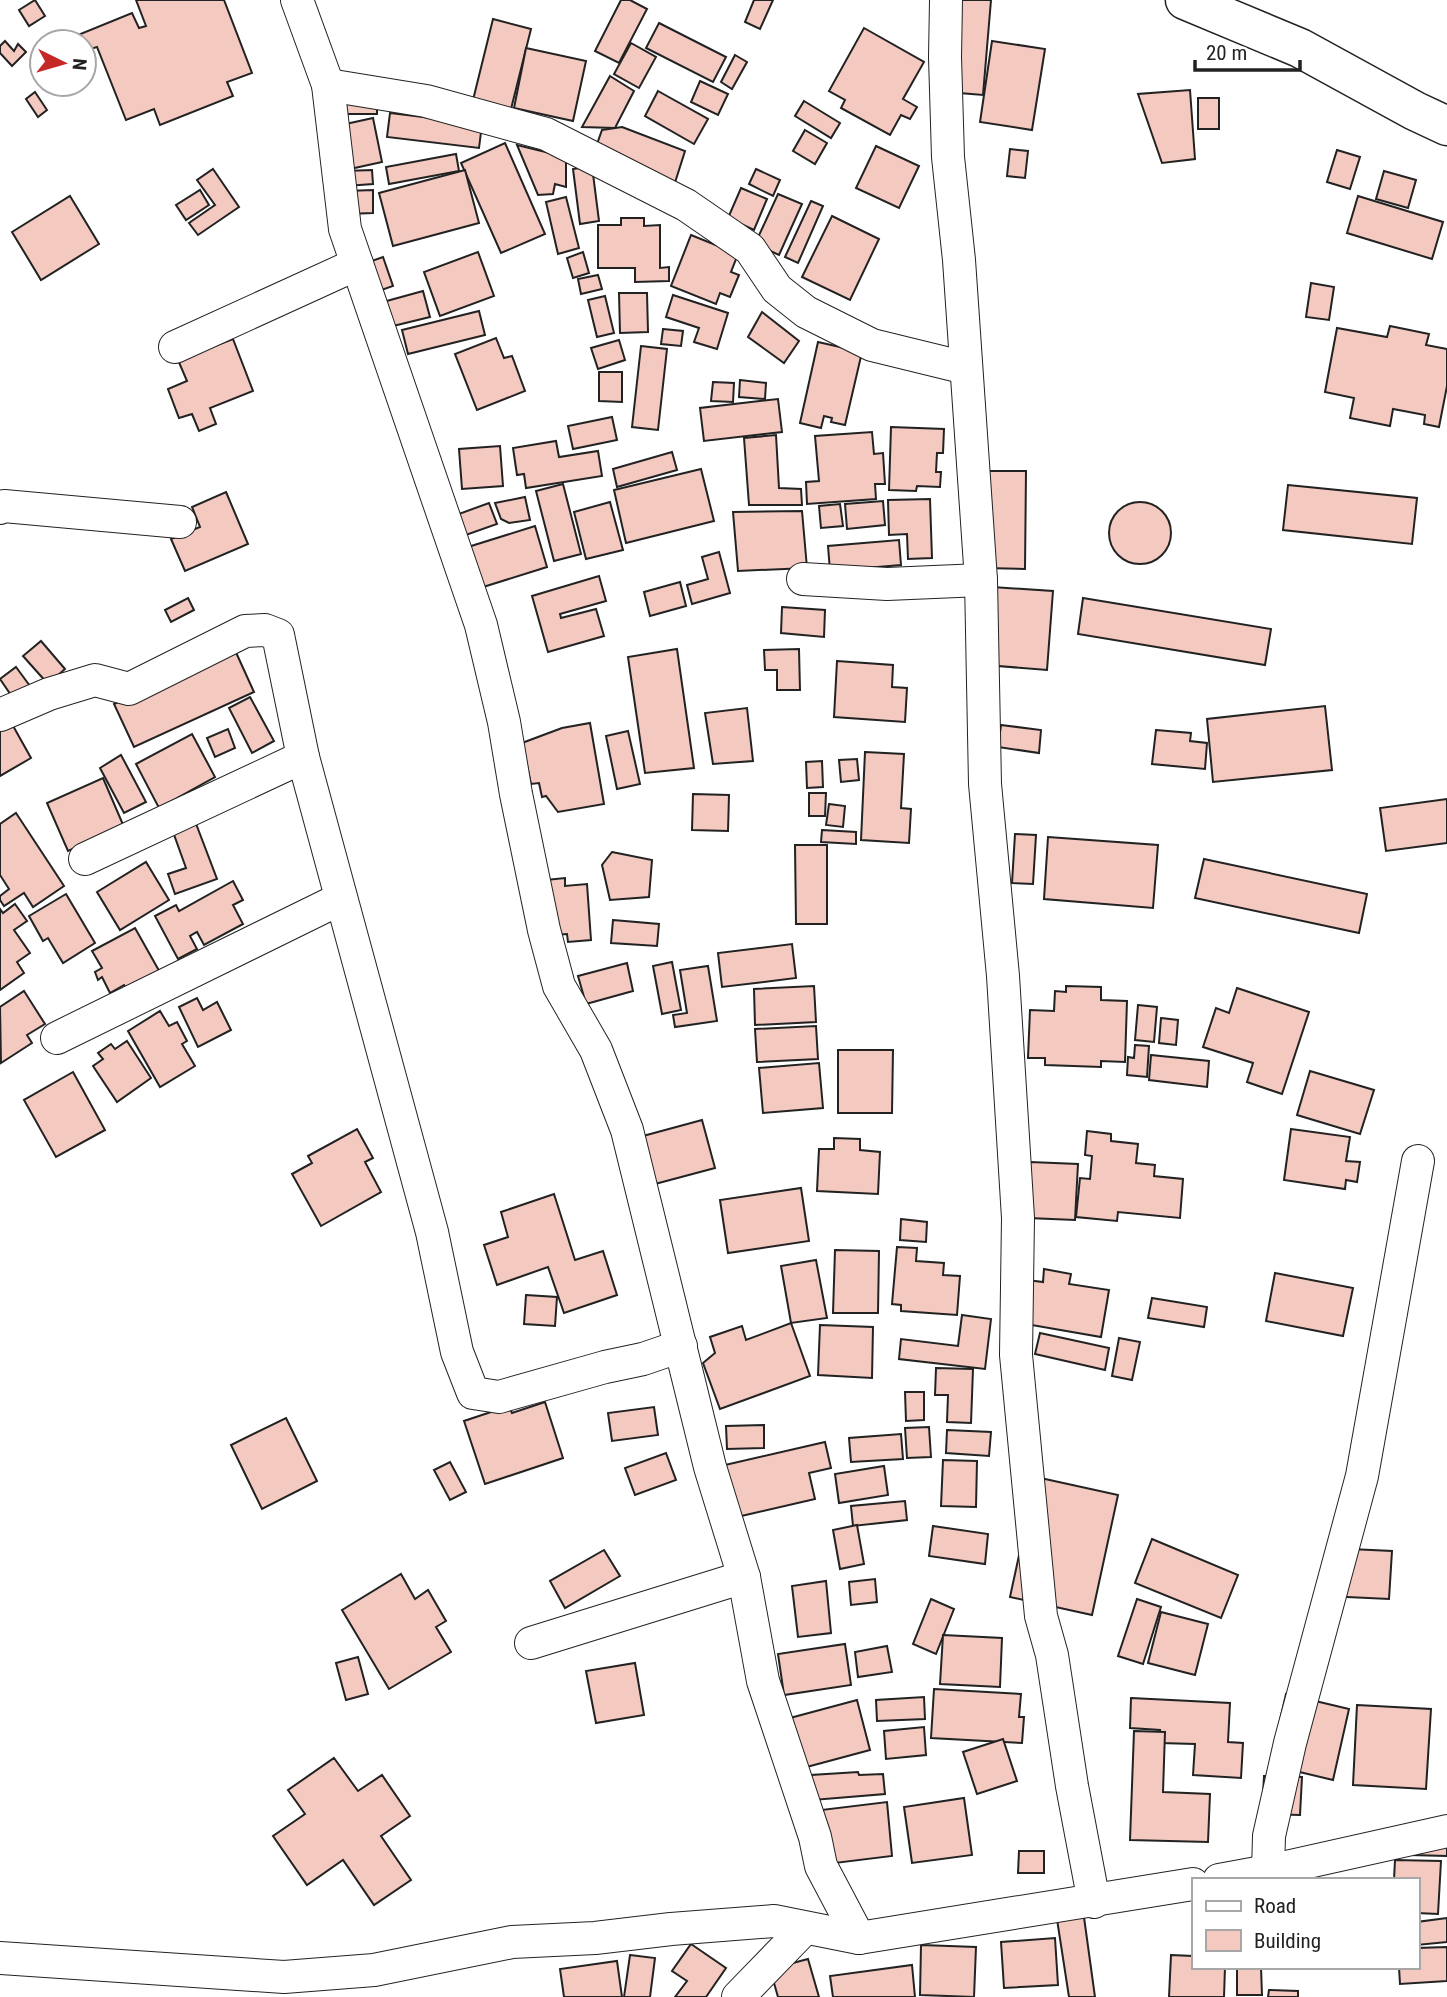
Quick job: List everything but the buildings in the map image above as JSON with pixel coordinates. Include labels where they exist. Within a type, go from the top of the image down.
[{"type":"main road","points":[[1185,0],[1300,48],[1447,126]]},
{"type":"street","points":[[297,0],[328,85],[345,229],[481,625],[504,722],[544,930],[559,986],[596,1049],[627,1130],[710,1467],[744,1577],[763,1681],[815,1837],[821,1866],[859,1938]]},
{"type":"street","points":[[946,0],[948,157],[959,260],[981,580],[985,785],[1003,976],[1018,1218],[1016,1356],[1041,1616],[1052,1656],[1072,1786],[1094,1902]]},
{"type":"street","points":[[328,85],[426,101],[546,134],[686,205],[750,249],[777,289],[806,312],[872,345],[966,368]]},
{"type":"street","points":[[175,347],[357,264]]},
{"type":"street","points":[[0,508],[4,506],[180,522]]},
{"type":"street","points":[[803,579],[887,584],[981,580]]},
{"type":"street","points":[[0,715],[49,694],[95,680],[129,689],[245,631],[265,630],[278,635],[303,757],[432,1232],[457,1352],[472,1393],[499,1397],[643,1359],[681,1346]]},
{"type":"street","points":[[85,859],[303,757]]},
{"type":"street","points":[[57,1038],[340,899]]},
{"type":"street","points":[[1268,1871],[1269,1836],[1290,1743],[1362,1476],[1418,1161]]},
{"type":"street","points":[[531,1643],[744,1577]]},
{"type":"street","points":[[1230,1878],[1447,1830]]},
{"type":"street","points":[[0,1958],[284,1978],[374,1970],[512,1942],[594,1938],[671,1929],[774,1922],[859,1938],[1192,1884]]},
{"type":"street","points":[[738,1997],[804,1929]]}]
